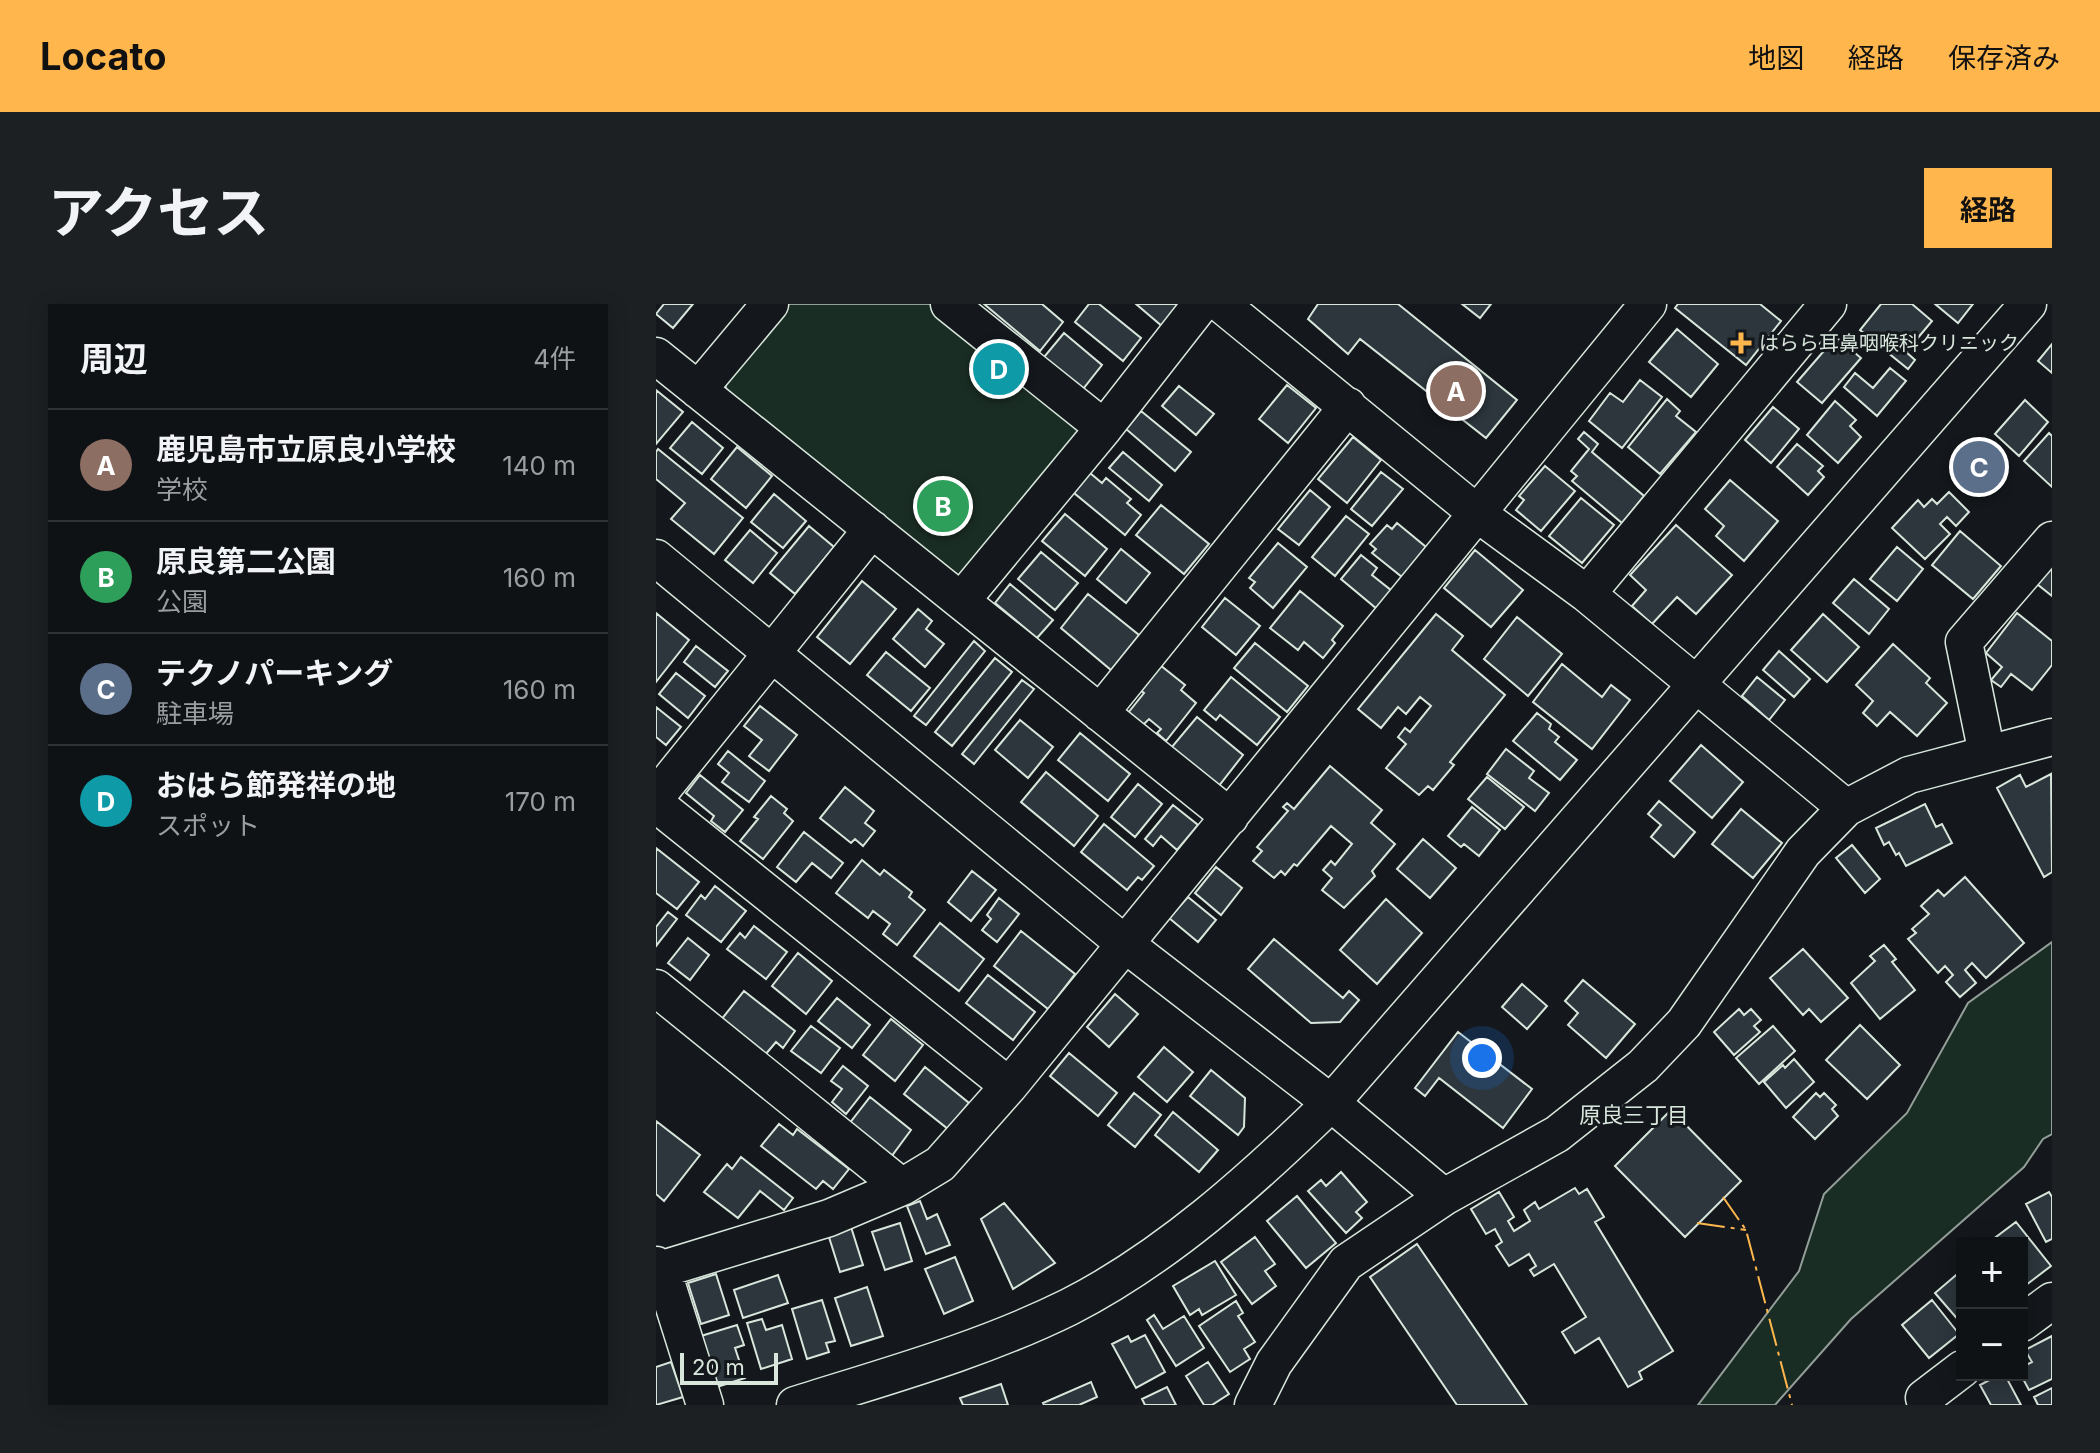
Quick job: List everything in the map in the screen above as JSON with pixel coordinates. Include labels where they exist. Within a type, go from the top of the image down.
[{"type":"street","points":[[698,390],[770,304]]},
{"type":"street","points":[[949,304],[1104,428]]},
{"type":"street","points":[[961,601],[1104,428],[1201,304]]},
{"type":"street","points":[[1221,304],[1478,514],[1587,594],[1846,808]]},
{"type":"street","points":[[705,1405],[658,1268],[829,1218],[902,1187],[940,1164],[1009,1086],[1648,304]]},
{"type":"street","points":[[1587,594],[1828,304]]},
{"type":"street","points":[[795,1405],[974,1348],[1070,1306],[1182,1234],[1260,1171],[1331,1103],[2028,304]]},
{"type":"street","points":[[656,356],[1230,817]]},
{"type":"street","points":[[1100,713],[1348,406]]},
{"type":"street","points":[[656,797],[872,529]]},
{"type":"street","points":[[1987,754],[1964,642],[2052,540]]},
{"type":"street","points":[[656,558],[1125,944],[1331,1103],[1444,1197]]},
{"type":"street","points":[[1253,1405],[1274,1363],[1346,1263],[1444,1197],[1557,1134],[1643,1066],[1684,1023],[1803,852],[1846,808],[1909,775],[2052,737]]},
{"type":"street","points":[[656,804],[1009,1086]]},
{"type":"street","points":[[656,988],[902,1187]]},
{"type":"street","points":[[2028,1319],[2052,1301]]},
{"type":"street","points":[[1927,1405],[1924,1398],[1956,1374]]},
{"type":"green space","points":[[787,304],[936,304],[1076,417],[1082,437],[969,575],[953,580],[728,397],[725,382]]},
{"type":"green space","points":[[2052,942],[2052,1134],[2043,1139],[2024,1167],[1851,1319],[1775,1405],[1698,1405],[1799,1271],[1824,1194],[1907,1113],[1968,1003]]},
{"type":"building","points":[[664,304],[693,304],[673,328],[656,314]]},
{"type":"building","points":[[984,304],[1042,304],[1063,322],[1040,351]]},
{"type":"building","points":[[1089,304],[1099,304],[1141,338],[1123,361],[1075,322]]},
{"type":"building","points":[[1136,304],[1179,304],[1163,327]]},
{"type":"building","points":[[1318,304],[1398,304],[1517,400],[1486,438],[1360,339],[1348,354],[1308,319]]},
{"type":"building","points":[[1462,304],[1491,304],[1480,318]]},
{"type":"building","name":"はらら耳鼻咽喉科クリニック","points":[[1678,304],[1760,304],[1781,321],[1746,365],[1675,308]]},
{"type":"building","points":[[1881,304],[1912,304],[1932,321],[1906,352],[1915,360],[1908,369],[1860,330]]},
{"type":"building","points":[[1935,304],[1973,304],[1958,323]]},
{"type":"building","points":[[1677,329],[1718,364],[1691,397],[1649,362]]},
{"type":"building","points":[[1064,333],[1102,365],[1083,389],[1044,357]]},
{"type":"building","points":[[1836,337],[1861,358],[1822,403],[1797,382]]},
{"type":"building","points":[[2052,344],[2052,373],[2038,361]]},
{"type":"building","points":[[1890,368],[1906,381],[1877,416],[1844,387],[1855,373],[1873,388]]},
{"type":"building","points":[[1640,380],[1662,397],[1622,448],[1589,421],[1610,393],[1623,402]]},
{"type":"building","points":[[1287,385],[1316,408],[1288,443],[1259,419]]},
{"type":"building","points":[[1179,386],[1214,414],[1196,435],[1162,406]]},
{"type":"building","points":[[656,390],[683,412],[656,444]]},
{"type":"building","points":[[1667,399],[1680,411],[1676,416],[1696,432],[1660,474],[1628,447]]},
{"type":"building","points":[[2025,400],[2048,422],[2019,456],[1995,434]]},
{"type":"building","points":[[1835,401],[1856,420],[1850,426],[1861,437],[1838,463],[1807,435]]},
{"type":"building","points":[[1773,407],[1799,429],[1771,463],[1745,440]]},
{"type":"building","points":[[1141,411],[1191,452],[1175,471],[1126,429]]},
{"type":"building","points":[[692,422],[723,448],[702,474],[670,448]]},
{"type":"building","points":[[1584,432],[1598,444],[1592,452],[1644,496],[1622,523],[1572,481],[1577,476],[1571,471],[1589,449],[1578,439]]},
{"type":"building","points":[[2049,433],[2052,436],[2052,487],[2024,461]]},
{"type":"building","points":[[1353,437],[1381,460],[1347,503],[1318,479]]},
{"type":"building","points":[[1797,444],[1823,466],[1818,471],[1824,477],[1808,495],[1777,467]]},
{"type":"building","points":[[737,447],[772,476],[746,508],[711,479]]},
{"type":"building","points":[[658,449],[743,518],[714,554],[671,519],[685,503],[656,479]]},
{"type":"building","points":[[1123,452],[1162,485],[1149,501],[1109,468]]},
{"type":"building","points":[[1545,466],[1575,491],[1541,531],[1516,510],[1524,500],[1519,496]]},
{"type":"building","points":[[1381,472],[1403,489],[1372,526],[1351,509]]},
{"type":"building","points":[[1090,473],[1102,483],[1106,478],[1131,499],[1127,503],[1141,515],[1125,535],[1074,493]]},
{"type":"building","points":[[1730,480],[1778,521],[1744,561],[1716,536],[1724,526],[1705,509]]},
{"type":"building","points":[[1310,490],[1330,507],[1299,545],[1278,529]]},
{"type":"building","points":[[1949,492],[1969,512],[1956,526],[1947,517],[1940,524],[1950,534],[1925,559],[1892,528],[1918,500],[1924,507],[1932,499],[1937,504]]},
{"type":"building","points":[[774,494],[806,521],[783,548],[751,522]]},
{"type":"building","points":[[1581,498],[1614,525],[1582,563],[1549,536]]},
{"type":"building","points":[[1161,505],[1209,544],[1184,574],[1136,535]]},
{"type":"building","points":[[1065,514],[1107,549],[1085,576],[1042,541]]},
{"type":"building","points":[[1346,516],[1369,534],[1335,576],[1312,557]]},
{"type":"building","points":[[1397,523],[1426,547],[1402,577],[1372,553],[1376,549],[1370,544],[1387,525],[1392,529]]},
{"type":"building","points":[[1676,525],[1732,575],[1696,614],[1677,597],[1652,624],[1632,606],[1646,590],[1630,575]]},
{"type":"building","points":[[809,526],[834,547],[795,594],[770,573]]},
{"type":"building","points":[[750,530],[777,553],[753,583],[725,560]]},
{"type":"building","points":[[1960,531],[2001,566],[1973,599],[1932,565]]},
{"type":"building","points":[[1278,543],[1307,567],[1273,608],[1250,588],[1255,582],[1249,578]]},
{"type":"building","points":[[1897,547],[1923,569],[1897,601],[1870,579]]},
{"type":"building","points":[[1121,549],[1150,573],[1126,603],[1097,579]]},
{"type":"building","points":[[1475,550],[1523,590],[1491,627],[1444,588]]},
{"type":"building","points":[[1041,552],[1078,583],[1055,610],[1018,579]]},
{"type":"building","points":[[1361,555],[1377,568],[1372,575],[1392,591],[1377,609],[1341,579]]},
{"type":"building","points":[[2052,566],[2052,596],[2037,584]]},
{"type":"building","points":[[1854,579],[1889,609],[1869,634],[1833,603]]},
{"type":"building","points":[[862,581],[896,609],[850,664],[817,637]]},
{"type":"building","points":[[1010,584],[1053,620],[1037,638],[995,603]]},
{"type":"building","points":[[1300,591],[1343,626],[1323,658],[1304,642],[1298,650],[1270,628]]},
{"type":"building","points":[[1088,594],[1139,635],[1111,670],[1061,628]]},
{"type":"building","points":[[1225,598],[1260,626],[1236,655],[1202,627]]},
{"type":"building","points":[[918,609],[932,621],[926,629],[944,644],[925,667],[893,639]]},
{"type":"building","points":[[656,613],[689,640],[656,682]]},
{"type":"building","points":[[2017,613],[2052,641],[2052,665],[2032,690],[2011,674],[2001,687],[1991,680],[2002,667],[1986,653]]},
{"type":"building","points":[[1436,614],[1463,636],[1452,650],[1505,695],[1450,762],[1454,765],[1433,790],[1428,786],[1419,795],[1386,768],[1406,744],[1398,737],[1405,728],[1410,732],[1431,706],[1420,697],[1406,714],[1398,707],[1381,728],[1358,709]]},
{"type":"building","points":[[1823,614],[1859,647],[1827,682],[1791,650]]},
{"type":"building","points":[[1517,617],[1562,654],[1528,696],[1484,659]]},
{"type":"building","points":[[974,641],[985,651],[926,725],[914,716]]},
{"type":"building","points":[[1255,643],[1308,686],[1287,712],[1234,668]]},
{"type":"building","points":[[1893,644],[1930,678],[1926,683],[1947,703],[1917,736],[1890,712],[1877,726],[1863,713],[1873,701],[1856,685]]},
{"type":"building","points":[[696,646],[728,671],[715,687],[684,662]]},
{"type":"building","points":[[1779,651],[1810,679],[1794,697],[1763,670]]},
{"type":"building","points":[[886,652],[930,688],[911,711],[867,675]]},
{"type":"building","points":[[995,658],[1012,672],[952,746],[935,732]]},
{"type":"building","points":[[1562,664],[1602,697],[1611,685],[1630,700],[1592,749],[1533,702]]},
{"type":"building","points":[[1160,665],[1185,685],[1181,690],[1196,703],[1166,741],[1157,733],[1161,729],[1149,719],[1143,725],[1128,713],[1144,693],[1140,690]]},
{"type":"building","points":[[676,673],[705,696],[688,718],[659,694]]},
{"type":"building","points":[[1231,677],[1280,717],[1257,745],[1220,715],[1216,720],[1204,710]]},
{"type":"building","points":[[1757,677],[1785,700],[1769,720],[1742,696]]},
{"type":"building","points":[[1022,680],[1034,689],[974,764],[962,754]]},
{"type":"building","points":[[760,706],[797,735],[769,771],[749,756],[762,740],[744,726]]},
{"type":"building","points":[[656,707],[681,727],[666,745],[656,737]]},
{"type":"building","points":[[1537,713],[1551,724],[1549,729],[1559,737],[1555,742],[1577,760],[1560,780],[1513,741]]},
{"type":"building","points":[[1197,717],[1243,755],[1218,787],[1171,748]]},
{"type":"building","points":[[1020,720],[1053,747],[1028,778],[995,750]]},
{"type":"building","points":[[1080,733],[1130,774],[1108,801],[1058,760]]},
{"type":"building","points":[[1701,745],[1743,782],[1712,818],[1670,781]]},
{"type":"building","points":[[1506,749],[1534,771],[1529,778],[1549,793],[1535,811],[1487,774]]},
{"type":"building","points":[[728,751],[765,781],[749,802],[722,782],[729,773],[718,764]]},
{"type":"building","points":[[1330,766],[1382,810],[1371,823],[1395,844],[1372,871],[1375,876],[1344,908],[1322,890],[1332,878],[1323,870],[1331,861],[1335,865],[1352,844],[1331,826],[1297,866],[1294,864],[1285,875],[1281,871],[1274,878],[1253,861],[1262,851],[1257,847],[1288,811],[1283,807],[1287,803],[1294,809]]},
{"type":"building","points":[[1046,772],[1098,816],[1074,846],[1021,802]]},
{"type":"building","points":[[2051,774],[2052,872],[2044,877],[1997,788],[2020,775],[2026,787]]},
{"type":"building","points":[[700,775],[743,810],[725,832],[711,821],[714,816],[686,793]]},
{"type":"building","points":[[1487,777],[1524,807],[1505,829],[1468,799]]},
{"type":"building","points":[[1138,784],[1162,804],[1135,837],[1111,817]]},
{"type":"building","points":[[845,787],[874,811],[865,823],[875,831],[863,846],[855,839],[851,843],[820,818]]},
{"type":"building","points":[[771,796],[787,809],[784,813],[793,821],[763,859],[740,841]]},
{"type":"building","points":[[1659,801],[1695,832],[1674,857],[1651,837],[1661,825],[1648,814]]},
{"type":"building","points":[[1925,804],[1936,827],[1942,824],[1952,843],[1906,866],[1889,842],[1884,845],[1876,828]]},
{"type":"building","points":[[1173,805],[1198,825],[1177,850],[1161,836],[1153,846],[1145,839]]},
{"type":"building","points":[[1472,807],[1500,830],[1479,856],[1448,836]]},
{"type":"building","points":[[1741,809],[1782,843],[1753,878],[1712,844]]},
{"type":"building","points":[[1104,824],[1154,866],[1142,880],[1138,877],[1127,890],[1081,852]]},
{"type":"building","points":[[804,832],[843,863],[831,878],[812,863],[796,882],[777,867]]},
{"type":"building","points":[[1423,839],[1456,868],[1430,898],[1397,869]]},
{"type":"building","points":[[1852,845],[1880,879],[1865,893],[1836,858]]},
{"type":"building","points":[[656,848],[699,882],[677,909],[656,893]]},
{"type":"building","points":[[862,860],[880,875],[884,870],[912,892],[909,897],[925,910],[897,945],[883,934],[890,924],[873,911],[868,918],[836,893]]},
{"type":"building","points":[[1216,867],[1242,888],[1221,915],[1195,893]]},
{"type":"building","points":[[972,871],[996,890],[971,921],[948,902]]},
{"type":"building","points":[[1965,877],[2024,943],[1986,978],[1972,963],[1965,970],[1976,983],[1960,997],[1946,982],[1953,975],[1945,966],[1938,973],[1908,939],[1916,933],[1912,929],[1929,914],[1921,906],[1938,890],[1944,896]]},
{"type":"building","points":[[715,886],[746,911],[721,942],[686,915],[701,895],[705,899]]},
{"type":"building","points":[[1188,897],[1216,920],[1198,942],[1169,918]]},
{"type":"building","points":[[999,898],[1019,914],[997,942],[982,930],[991,919],[987,915]]},
{"type":"building","points":[[1386,899],[1422,933],[1377,984],[1340,950]]},
{"type":"building","points":[[668,912],[677,919],[656,946],[656,927]]},
{"type":"building","points":[[940,923],[984,959],[959,991],[914,956]]},
{"type":"building","points":[[754,926],[787,952],[766,979],[727,949],[740,933],[745,938]]},
{"type":"building","points":[[1021,931],[1075,974],[1048,1009],[994,966]]},
{"type":"building","points":[[688,938],[709,955],[690,980],[668,963]]},
{"type":"building","points":[[1274,939],[1343,998],[1349,991],[1359,1000],[1340,1022],[1311,1023],[1248,969]]},
{"type":"building","points":[[1884,945],[1896,959],[1892,962],[1915,990],[1880,1019],[1851,983],[1875,961],[1870,956]]},
{"type":"building","points":[[1803,949],[1848,998],[1821,1022],[1809,1009],[1803,1015],[1770,978]]},
{"type":"building","points":[[798,953],[832,981],[806,1014],[772,986]]},
{"type":"building","points":[[988,975],[1035,1012],[1013,1040],[966,1003]]},
{"type":"building","points":[[1583,980],[1635,1024],[1606,1058],[1568,1025],[1578,1013],[1565,1001]]},
{"type":"building","points":[[1522,984],[1547,1006],[1527,1029],[1502,1007]]},
{"type":"building","points":[[744,991],[795,1031],[783,1048],[776,1042],[765,1055],[721,1020]]},
{"type":"building","points":[[1115,994],[1138,1014],[1109,1047],[1087,1027]]},
{"type":"building","points":[[837,998],[870,1025],[852,1048],[818,1021]]},
{"type":"building","points":[[1739,1009],[1744,1015],[1751,1009],[1761,1020],[1754,1026],[1760,1032],[1734,1055],[1714,1032]]},
{"type":"building","points":[[891,1019],[923,1045],[895,1081],[863,1055]]},
{"type":"building","points":[[1860,1025],[1900,1065],[1867,1099],[1826,1060]]},
{"type":"building","points":[[811,1026],[840,1048],[821,1073],[791,1051]]},
{"type":"building","points":[[1773,1026],[1795,1051],[1759,1084],[1736,1058]]},
{"type":"building","points":[[1458,1032],[1532,1089],[1503,1128],[1439,1078],[1425,1096],[1415,1088]]},
{"type":"building","points":[[1164,1047],[1193,1072],[1167,1102],[1138,1077]]},
{"type":"building","points":[[1069,1053],[1117,1093],[1098,1116],[1050,1076]]},
{"type":"building","points":[[1794,1059],[1814,1082],[1786,1108],[1764,1082]]},
{"type":"building","points":[[843,1066],[868,1086],[846,1114],[832,1102],[842,1089],[831,1081]]},
{"type":"building","points":[[925,1067],[969,1103],[948,1129],[904,1094]]},
{"type":"building","points":[[1211,1070],[1245,1098],[1244,1127],[1238,1135],[1190,1096]]},
{"type":"building","points":[[1134,1093],[1161,1115],[1135,1147],[1108,1125]]},
{"type":"building","points":[[1816,1093],[1820,1097],[1824,1093],[1836,1105],[1832,1109],[1838,1116],[1815,1139],[1793,1117]]},
{"type":"building","points":[[870,1097],[911,1130],[891,1157],[849,1124]]},
{"type":"building","points":[[1671,1110],[1741,1181],[1685,1237],[1615,1166]]},
{"type":"building","points":[[1173,1112],[1218,1150],[1199,1172],[1155,1135]]},
{"type":"building","points":[[656,1121],[700,1155],[664,1201],[656,1194]]},
{"type":"building","points":[[779,1124],[793,1135],[797,1129],[849,1169],[833,1189],[823,1181],[816,1189],[761,1146]]},
{"type":"building","points":[[741,1157],[793,1198],[784,1210],[760,1191],[738,1218],[704,1192],[727,1164],[732,1169]]},
{"type":"building","points":[[1341,1172],[1367,1202],[1356,1212],[1362,1218],[1346,1233],[1308,1191],[1321,1180],[1326,1186]]},
{"type":"building","points":[[1575,1188],[1579,1194],[1587,1189],[1604,1217],[1595,1222],[1673,1351],[1639,1372],[1642,1379],[1628,1387],[1599,1338],[1575,1353],[1562,1332],[1586,1317],[1554,1264],[1534,1276],[1530,1270],[1536,1266],[1529,1254],[1509,1266],[1496,1246],[1502,1242],[1495,1229],[1486,1234],[1471,1209],[1499,1192],[1514,1217],[1508,1221],[1514,1231],[1530,1221],[1524,1210],[1535,1202],[1539,1209]]},
{"type":"building","points":[[2049,1192],[2052,1197],[2052,1239],[2046,1242],[2026,1204]]},
{"type":"building","points":[[1297,1196],[1336,1243],[1306,1268],[1267,1221]]},
{"type":"building","points":[[920,1201],[927,1219],[937,1214],[950,1245],[926,1254],[907,1206]]},
{"type":"building","points":[[1004,1203],[1055,1263],[1013,1289],[981,1219]]},
{"type":"building","points":[[2016,1222],[2028,1237],[1996,1237]]},
{"type":"building","points":[[900,1223],[912,1261],[885,1270],[872,1232]]},
{"type":"building","points":[[851,1227],[863,1265],[840,1272],[828,1234]]},
{"type":"building","points":[[1255,1237],[1275,1264],[1265,1271],[1276,1286],[1252,1304],[1221,1262]]},
{"type":"building","points":[[2028,1237],[2051,1266],[2028,1283]]},
{"type":"building","points":[[1417,1244],[1527,1405],[1457,1405],[1370,1277]]},
{"type":"building","points":[[955,1257],[973,1301],[944,1314],[925,1269]]},
{"type":"building","points":[[1215,1261],[1236,1295],[1202,1315],[1199,1309],[1190,1315],[1173,1286]]},
{"type":"building","points":[[716,1274],[729,1315],[701,1324],[688,1283]]},
{"type":"building","points":[[778,1275],[788,1303],[743,1318],[734,1290]]},
{"type":"building","points":[[1956,1275],[1956,1317],[1935,1293]]},
{"type":"building","points":[[867,1287],[883,1336],[851,1346],[835,1298]]},
{"type":"building","points":[[822,1300],[835,1341],[826,1343],[829,1352],[807,1359],[792,1309]]},
{"type":"building","points":[[1932,1300],[1956,1330],[1956,1336],[1929,1358],[1902,1325]]},
{"type":"building","points":[[1236,1301],[1243,1313],[1238,1316],[1255,1342],[1244,1349],[1250,1359],[1230,1372],[1199,1326]]},
{"type":"building","points":[[1154,1315],[1163,1329],[1184,1316],[1204,1348],[1176,1366],[1147,1320]]},
{"type":"building","points":[[762,1319],[766,1330],[782,1325],[792,1359],[761,1369],[747,1323]]},
{"type":"building","points":[[737,1325],[744,1345],[735,1348],[745,1378],[717,1387],[701,1336]]},
{"type":"building","points":[[1145,1335],[1165,1372],[1136,1388],[1112,1344],[1128,1336],[1131,1342]]},
{"type":"building","points":[[2052,1336],[2052,1379],[2029,1390],[2024,1381],[2028,1381],[2028,1364],[2032,1362],[2028,1348]]},
{"type":"building","points":[[671,1362],[683,1397],[656,1405],[656,1367]]},
{"type":"building","points":[[1208,1362],[1229,1394],[1212,1405],[1204,1405],[1186,1376]]},
{"type":"building","points":[[1988,1381],[2008,1381],[2021,1405],[1991,1405],[1980,1385]]},
{"type":"building","points":[[1091,1382],[1097,1397],[1079,1405],[1043,1403]]},
{"type":"building","points":[[1001,1384],[1008,1405],[963,1405],[960,1398]]},
{"type":"building","points":[[1167,1387],[1176,1405],[1145,1405],[1142,1399]]},
{"type":"building","points":[[2052,1388],[2052,1405],[2038,1405],[2034,1397]]},
{"type":"power","points":[[1723,1197],[1746,1230],[1792,1405]]},
{"type":"power","points":[[1697,1223],[1746,1230]]},
{"type":"place","name":"はらら耳鼻咽喉科クリニック","points":[[1741,343]]},
{"type":"place","name":"おはら節発祥の地","points":[[999,369]]},
{"type":"place","name":"鹿児島市立原良小学校","points":[[1456,391]]},
{"type":"place","name":"テクノパーキング","points":[[1979,467]]},
{"type":"place","name":"原良第二公園","points":[[943,506]]},
{"type":"district","name":"原良三丁目","points":[[1634,1115]]}]
